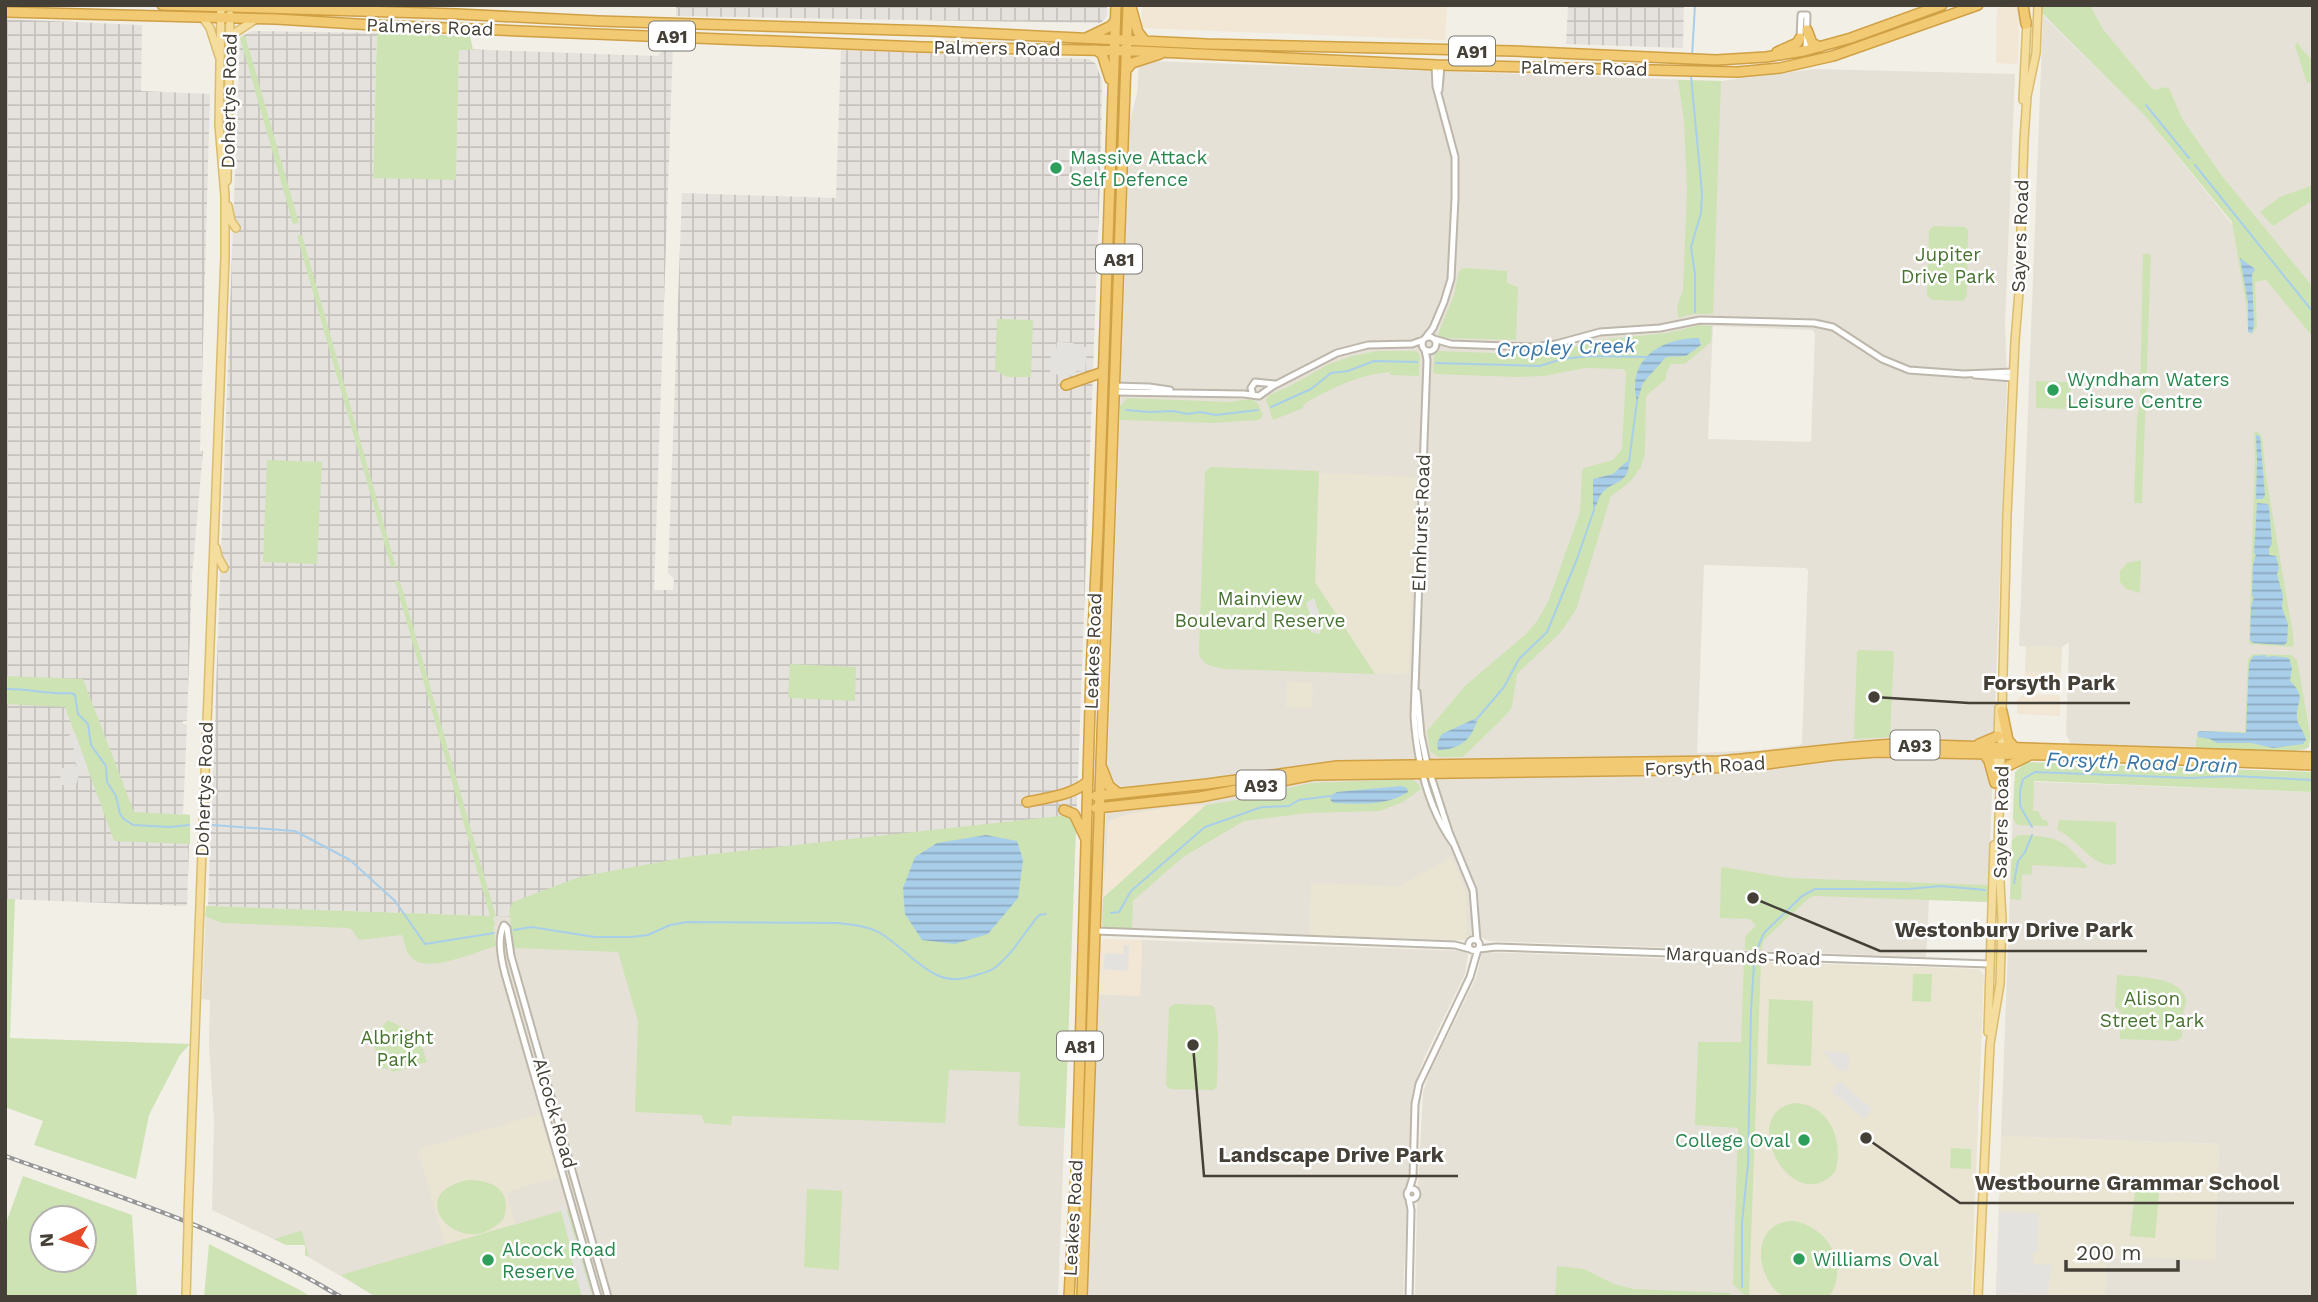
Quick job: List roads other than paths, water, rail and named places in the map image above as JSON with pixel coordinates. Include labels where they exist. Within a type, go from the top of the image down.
[{"type":"highway","name":"Palmers Road","points":[[162,5],[1716,60],[1766,57],[1820,47],[1942,5]]},
{"type":"highway","name":"Leakes Road","points":[[1069,1297],[1077,1153],[1091,672],[1116,5]]},
{"type":"highway","name":"Leakes Road","points":[[1082,1297],[1088,1072],[1096,932],[1100,760],[1129,5]]},
{"type":"highway","points":[[1129,5],[1139,35],[1145,41]]},
{"type":"highway","name":"Palmers Road","points":[[5,12],[257,19],[922,47],[1115,50],[1438,65],[1716,72],[1759,70],[1805,63],[1846,52],[1978,5]]},
{"type":"highway","points":[[2025,5],[2026,24]]},
{"type":"highway","points":[[1083,39],[1107,29],[1115,21]]},
{"type":"highway","points":[[694,36],[696,25]]},
{"type":"highway","points":[[1766,57],[1797,43],[1804,34],[1820,47]]},
{"type":"highway","points":[[1096,50],[1102,54],[1113,91]]},
{"type":"highway","points":[[1438,51],[1438,65]]},
{"type":"highway","points":[[1803,51],[1805,63]]},
{"type":"highway","points":[[1126,70],[1132,63],[1168,52]]},
{"type":"highway","points":[[1066,384],[1103,372]]},
{"type":"highway","points":[[1102,389],[1114,389]]},
{"type":"highway","points":[[1091,672],[1097,663],[1105,659]]},
{"type":"highway","points":[[2002,712],[2008,740],[2014,747]]},
{"type":"highway","points":[[1964,747],[1987,742],[1998,736]]},
{"type":"highway","name":"Forsyth Road","points":[[1099,795],[1207,784],[1312,768],[1676,766],[1897,748],[1964,747],[2031,754],[2313,765]]},
{"type":"highway","name":"Forsyth Road","points":[[1897,748],[1985,755],[2014,747],[2313,757]]},
{"type":"highway","points":[[2271,757],[2313,751]]},
{"type":"highway","points":[[2002,769],[2031,754]]},
{"type":"highway","points":[[1985,755],[1996,783]]},
{"type":"highway","points":[[1100,760],[1109,786],[1114,792],[1120,793]]},
{"type":"highway","name":"Forsyth Road","points":[[1099,807],[1200,797],[1313,775],[1425,768]]},
{"type":"highway","points":[[1027,802],[1048,798],[1088,781]]},
{"type":"highway","name":"A93","points":[[1087,797],[1099,795]]},
{"type":"highway","points":[[1099,820],[1133,804]]},
{"type":"highway","name":"A93","points":[[1087,808],[1099,807]]},
{"type":"highway","points":[[1065,810],[1074,814],[1086,838]]},
{"type":"main road","name":"Sayers Road","points":[[2020,190],[2026,105],[2036,53],[2038,5]]},
{"type":"main road","name":"Dohertys Road","points":[[225,196],[219,125],[226,7]]},
{"type":"main road","points":[[203,18],[210,28],[221,64]]},
{"type":"main road","name":"Dohertys Road","points":[[186,1297],[226,235],[223,226],[227,184],[230,36],[226,19]]},
{"type":"main road","points":[[230,36],[257,19]]},
{"type":"main road","name":"Sayers Road","points":[[1978,1297],[1990,1044],[2001,965],[2002,919],[1996,783],[2002,712],[2011,375],[2026,24]]},
{"type":"main road","points":[[227,184],[228,211],[236,228]]},
{"type":"main road","points":[[215,491],[218,506],[216,548],[224,568]]},
{"type":"main road","name":"Sayers Road","points":[[1982,1212],[1981,1162],[2002,769],[1998,736],[2003,561],[2007,515]]},
{"type":"main road","points":[[1990,964],[2001,965]]},
{"type":"main road","points":[[1986,1076],[1990,1044]]},
{"type":"street","points":[[1803,51],[1804,34]]},
{"type":"street","points":[[1803,51],[1804,34]]},
{"type":"street","points":[[1429,338],[1452,272],[1455,191],[1455,157],[1439,97],[1438,65]]},
{"type":"street","points":[[1114,389],[1149,387],[1194,394],[1260,396],[1277,384],[1337,353],[1368,345],[1412,344],[1429,338],[1451,344],[1533,347],[1600,332],[1660,328],[1700,320],[1814,323],[1833,327],[1872,353],[1903,368],[1930,373],[2011,375]]},
{"type":"street","points":[[1429,338],[1436,344],[1433,350]]},
{"type":"street","name":"Elmhurst Road","points":[[1429,338],[1424,349],[1427,360],[1413,697],[1415,735],[1439,821],[1453,844],[1471,885],[1475,906],[1476,944]]},
{"type":"street","points":[[1412,344],[1433,350],[1451,344]]},
{"type":"street","name":"Elmhurst Road","points":[[1427,360],[1433,350]]},
{"type":"street","points":[[1239,394],[1257,382],[1277,384]]},
{"type":"street","points":[[1262,383],[1265,392]]},
{"type":"street","points":[[1252,385],[1253,395]]},
{"type":"street","name":"Alcock Road","points":[[598,1297],[505,974],[501,951],[504,929],[608,1297]]},
{"type":"street","name":"Marquands Road","points":[[1096,932],[1990,964]]},
{"type":"street","points":[[1473,963],[1470,949],[1476,944]]},
{"type":"street","points":[[1409,1297],[1412,1199],[1407,1194],[1413,1190],[1415,1104],[1419,1084],[1468,981],[1476,944]]},
{"type":"street","name":"Marquands Road","points":[[1455,945],[1470,949]]},
{"type":"water","points":[[2240,258],[2255,269],[2252,275],[2252,333],[2248,332],[2248,303]]},
{"type":"water","points":[[1699,338],[1701,345],[1686,356],[1666,357],[1643,383],[1637,402],[1637,374],[1650,354],[1672,342]]},
{"type":"water","points":[[2256,435],[2260,436],[2265,495],[2263,499],[2256,499]]},
{"type":"water","points":[[1629,462],[1626,475],[1604,491],[1593,511],[1593,479],[1613,474]]},
{"type":"water","points":[[2257,503],[2268,504],[2269,507],[2272,544],[2269,555],[2276,556],[2279,568],[2277,574],[2283,596],[2282,608],[2288,624],[2287,642],[2284,645],[2253,643],[2250,640]]},
{"type":"water","points":[[2253,656],[2289,658],[2292,668],[2290,681],[2300,696],[2297,719],[2306,740],[2303,744],[2273,748],[2251,743],[2217,743],[2198,737],[2197,733],[2200,731],[2246,733],[2249,664]]},
{"type":"water","points":[[1474,719],[1477,721],[1474,728],[1463,743],[1438,750],[1437,743],[1442,734]]},
{"type":"water","points":[[1401,786],[1407,788],[1408,792],[1382,802],[1334,803],[1330,796],[1337,792]]},
{"type":"water","points":[[986,835],[1017,841],[1023,860],[1018,898],[988,934],[955,944],[922,940],[905,914],[903,888],[915,857],[937,843]]},
{"type":"waterway","points":[[1692,57],[1695,5]]},
{"type":"waterway","points":[[1691,76],[1702,193],[1701,213],[1691,247],[1695,274],[1695,312]]},
{"type":"waterway","points":[[2146,105],[2189,158]]},
{"type":"waterway","points":[[2195,165],[2313,312]]},
{"type":"waterway","name":"Cropley Creek","points":[[1436,363],[1540,366],[1562,359],[1589,356],[1647,357]]},
{"type":"waterway","name":"Cropley Creek","points":[[1271,407],[1311,389],[1331,373],[1348,371],[1374,361],[1417,362]]},
{"type":"waterway","points":[[1629,462],[1637,401]]},
{"type":"waterway","name":"Cropley Creek","points":[[1126,410],[1187,414],[1200,412],[1216,415],[1258,410]]},
{"type":"waterway","points":[[1475,721],[1504,687],[1519,659],[1547,632],[1594,510]]},
{"type":"waterway","points":[[5,689],[75,695],[78,714],[88,724],[91,745],[106,766],[107,782],[116,796],[120,814],[124,819],[133,825],[189,825]]},
{"type":"waterway","name":"Forsyth Road Drain","points":[[2032,827],[2020,806],[2020,791],[2023,779],[2035,772],[2313,780]]},
{"type":"waterway","points":[[1111,913],[1119,912],[1131,891],[1205,827],[1262,807],[1289,806],[1299,800],[1330,796]]},
{"type":"waterway","points":[[213,825],[295,831],[350,860],[395,901],[425,944],[494,933]]},
{"type":"waterway","name":"Forsyth Road Drain","points":[[2014,883],[2018,861],[2032,835]]},
{"type":"waterway","name":"Forsyth Road Drain","points":[[1757,949],[1764,933],[1802,896],[1815,889],[1908,889],[1941,886],[1985,890]]},
{"type":"waterway","points":[[514,930],[531,927],[595,937],[631,937],[648,935],[670,925],[687,922],[838,923],[875,931],[934,974],[959,979],[986,972],[1000,964],[1039,915],[1046,914]]},
{"type":"waterway","name":"Forsyth Road Drain","points":[[1742,1287],[1742,1223],[1748,1164],[1754,964]]},
{"type":"railway","points":[[5,1156],[219,1235],[301,1274],[341,1297]]},
{"type":"place","name":"Massive Attack Self Defence","points":[[1056,168]]},
{"type":"place","name":"Wyndham Waters Leisure Centre","points":[[2053,390]]},
{"type":"place","name":"Forsyth Park","points":[[1874,697]]},
{"type":"place","name":"Westonbury Drive Park","points":[[1753,898]]},
{"type":"place","name":"Landscape Drive Park","points":[[1193,1045]]},
{"type":"place","name":"Westbourne Grammar School","points":[[1866,1138]]},
{"type":"place","name":"College Oval","points":[[1804,1140]]},
{"type":"place","name":"Williams Oval","points":[[1799,1259]]},
{"type":"place","name":"Alcock Road Reserve","points":[[488,1260]]},
{"type":"park label","name":"Jupiter Drive Park","points":[[1948,265]]},
{"type":"park label","name":"Mainview Boulevard Reserve","points":[[1260,609]]},
{"type":"park label","name":"Alison Street Park","points":[[2152,1009]]},
{"type":"park label","name":"Albright Park","points":[[397,1048]]}]
